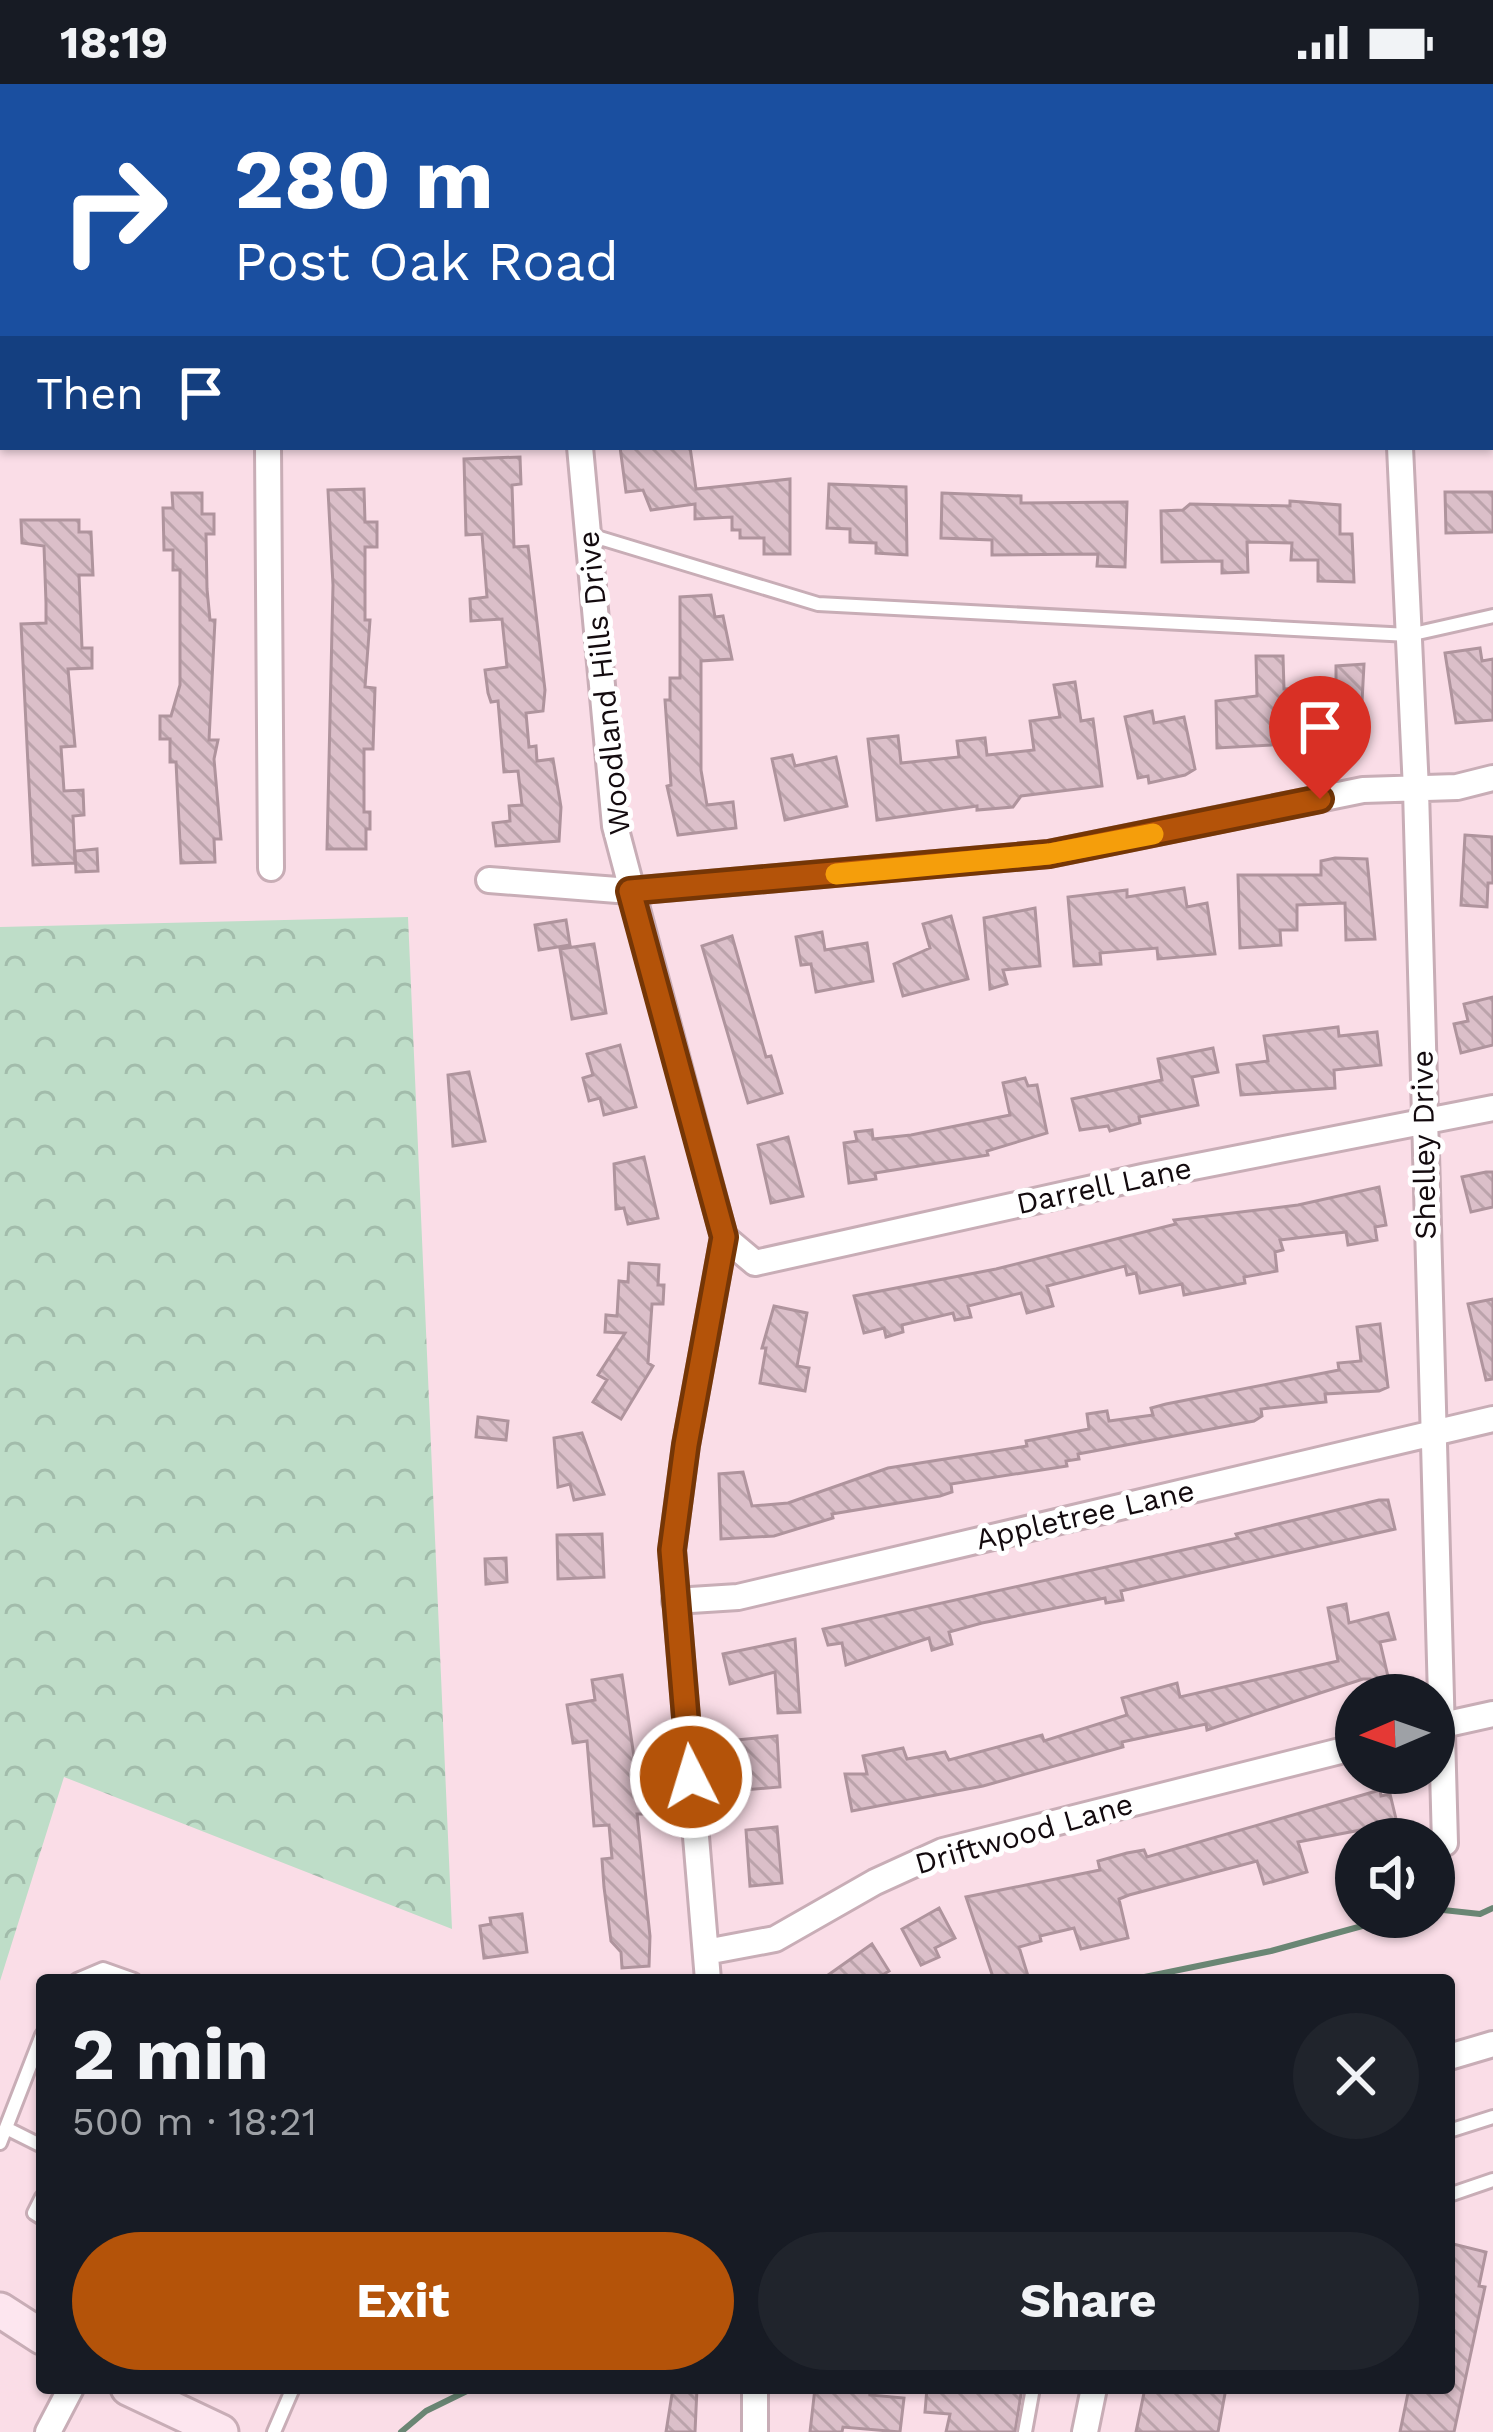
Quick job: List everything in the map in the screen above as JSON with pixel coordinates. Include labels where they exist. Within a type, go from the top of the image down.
[{"type":"main road","points":[[0,2310],[36,2333]]},
{"type":"main road","points":[[141,2394],[221,2432]]},
{"type":"street","points":[[268,450],[271,868]]},
{"type":"street","name":"Woodland Hills Drive","points":[[580,450],[615,826],[724,1237],[677,1499],[675,1601],[708,1974]]},
{"type":"street","name":"Shelley Drive","points":[[1400,450],[1416,790],[1437,1674]]},
{"type":"street","points":[[489,880],[630,891],[1049,854],[1363,790],[1416,790],[1493,778]]},
{"type":"street","name":"Darrell Lane","points":[[724,1237],[754,1263],[1493,1108]]},
{"type":"street","name":"Appletree Lane","points":[[675,1601],[738,1597],[1493,1419]]},
{"type":"street","points":[[1455,1722],[1493,1714]]},
{"type":"street","name":"Driftwood Lane","points":[[706,1952],[775,1939],[874,1882],[943,1851],[1335,1752]]},
{"type":"street","points":[[1455,2055],[1493,2044]]},
{"type":"street","points":[[48,2432],[67,2394]]},
{"type":"street","points":[[755,2394],[755,2432]]},
{"type":"street","points":[[1084,2432],[1093,2394]]},
{"type":"lane","points":[[588,535],[818,604],[1409,635],[1493,616]]},
{"type":"lane","points":[[0,2143],[36,2050]]},
{"type":"lane","points":[[1455,2130],[1493,2117]]},
{"type":"lane","points":[[6,2128],[36,2143]]},
{"type":"lane","points":[[1455,2193],[1493,2180]]},
{"type":"lane","points":[[274,2432],[290,2394]]},
{"type":"lane","points":[[1025,2432],[1033,2394]]},
{"type":"green space","points":[[408,917],[452,1929],[64,1777],[0,1981],[0,927]]},
{"type":"building","points":[[620,450],[690,450],[696,489],[790,479],[790,554],[764,554],[764,538],[740,538],[740,530],[732,530],[732,517],[695,519],[695,504],[651,510],[643,490],[626,492]]},
{"type":"building","points":[[520,457],[521,484],[512,485],[514,547],[528,546],[545,690],[543,711],[526,713],[529,747],[536,746],[537,761],[553,759],[561,807],[559,841],[496,846],[493,823],[510,821],[509,806],[522,805],[518,771],[504,772],[498,701],[491,702],[485,670],[507,667],[502,619],[471,621],[470,599],[487,597],[482,534],[466,535],[464,459]]},
{"type":"building","points":[[829,484],[906,487],[907,555],[876,553],[876,543],[850,542],[850,529],[827,528]]},
{"type":"building","points":[[364,489],[365,522],[377,522],[377,547],[365,547],[365,620],[370,620],[365,687],[375,688],[373,749],[364,749],[364,812],[370,812],[370,829],[366,829],[366,849],[327,849],[333,585],[328,490]]},
{"type":"building","points":[[1445,492],[1493,492],[1493,532],[1446,533]]},
{"type":"building","points":[[172,493],[202,493],[202,514],[214,514],[214,534],[206,534],[210,620],[215,620],[209,740],[218,740],[214,759],[221,839],[214,839],[215,862],[181,863],[176,762],[170,762],[170,739],[160,739],[160,716],[171,716],[180,685],[180,570],[173,570],[173,550],[164,550],[163,508],[173,508]]},
{"type":"building","points":[[942,493],[1021,496],[1021,503],[1127,502],[1125,567],[1097,566],[1098,554],[992,555],[992,540],[941,538]]},
{"type":"building","points":[[1290,501],[1340,505],[1340,534],[1352,534],[1354,582],[1318,581],[1318,560],[1291,560],[1292,543],[1247,542],[1248,572],[1222,573],[1222,561],[1162,562],[1161,511],[1183,510],[1190,504],[1290,506]]},
{"type":"building","points":[[21,520],[79,520],[79,532],[91,532],[93,575],[79,575],[82,648],[92,648],[92,668],[68,669],[75,746],[61,747],[64,791],[83,790],[84,815],[73,816],[75,863],[33,865],[21,624],[46,623],[46,603],[44,546],[22,543]]},
{"type":"building","points":[[711,595],[715,617],[723,616],[732,659],[701,661],[701,770],[707,805],[733,802],[736,828],[678,835],[667,786],[671,785],[665,700],[670,700],[670,678],[680,678],[680,597]]},
{"type":"building","points":[[1480,648],[1482,661],[1493,659],[1493,720],[1456,723],[1445,653]]},
{"type":"building","points":[[1256,656],[1283,656],[1284,689],[1336,687],[1336,666],[1364,664],[1360,740],[1217,748],[1216,701],[1257,696]]},
{"type":"building","points":[[1075,682],[1081,721],[1093,719],[1102,786],[1021,796],[1013,807],[977,810],[977,806],[877,820],[868,739],[898,736],[901,763],[959,757],[957,741],[985,738],[987,755],[1034,750],[1030,721],[1060,717],[1054,685]]},
{"type":"building","points":[[1152,711],[1154,723],[1184,717],[1195,769],[1149,783],[1148,776],[1138,778],[1125,717]]},
{"type":"building","points":[[792,755],[795,766],[836,757],[847,806],[785,820],[772,759]]},
{"type":"building","points":[[1465,835],[1492,837],[1493,883],[1488,883],[1487,907],[1461,905]]},
{"type":"building","points":[[97,849],[98,871],[76,872],[75,851]]},
{"type":"building","points":[[1367,859],[1375,939],[1346,940],[1345,903],[1297,905],[1297,930],[1280,930],[1281,945],[1240,948],[1238,875],[1321,875],[1321,861]]},
{"type":"building","points":[[1184,888],[1187,907],[1207,903],[1215,954],[1158,959],[1157,948],[1100,953],[1101,964],[1074,966],[1068,897],[1127,890],[1127,897]]},
{"type":"building","points":[[1035,908],[1040,966],[1003,970],[1007,984],[990,989],[984,918]]},
{"type":"building","points":[[951,916],[968,979],[903,996],[894,964],[930,948],[923,924]]},
{"type":"building","points":[[566,920],[570,945],[539,950],[535,925]]},
{"type":"building","points":[[822,932],[825,950],[867,943],[873,981],[816,992],[811,964],[801,965],[796,937]]},
{"type":"building","points":[[732,936],[766,1057],[771,1056],[782,1093],[748,1103],[702,946]]},
{"type":"building","points":[[594,944],[606,1013],[572,1019],[560,949]]},
{"type":"building","points":[[1493,997],[1493,1045],[1461,1053],[1454,1024],[1468,1021],[1464,1004]]},
{"type":"building","points":[[1338,1027],[1339,1036],[1377,1032],[1381,1065],[1334,1070],[1335,1088],[1241,1095],[1237,1065],[1268,1061],[1264,1036]]},
{"type":"building","points":[[620,1045],[636,1107],[604,1115],[600,1098],[589,1101],[583,1078],[593,1075],[587,1054]]},
{"type":"building","points":[[1213,1048],[1218,1072],[1192,1077],[1198,1105],[1139,1117],[1140,1123],[1110,1131],[1108,1126],[1080,1130],[1072,1099],[1162,1080],[1158,1059]]},
{"type":"building","points":[[469,1072],[485,1141],[453,1146],[448,1075]]},
{"type":"building","points":[[1025,1078],[1028,1086],[1037,1085],[1047,1133],[987,1151],[988,1155],[875,1173],[876,1179],[849,1183],[844,1143],[857,1141],[855,1132],[872,1130],[873,1139],[911,1135],[1010,1115],[1003,1083]]},
{"type":"building","points":[[788,1137],[803,1196],[771,1203],[758,1145]]},
{"type":"building","points":[[644,1157],[658,1218],[628,1224],[624,1208],[616,1209],[614,1164]]},
{"type":"building","points":[[1493,1172],[1493,1207],[1471,1212],[1462,1177]]},
{"type":"building","points":[[1379,1187],[1386,1225],[1375,1227],[1377,1240],[1348,1245],[1346,1232],[1280,1240],[1283,1250],[1275,1252],[1277,1271],[1244,1277],[1245,1283],[1184,1295],[1182,1284],[1140,1293],[1136,1273],[1127,1275],[1125,1266],[1047,1286],[1053,1306],[1027,1313],[1021,1293],[968,1306],[971,1317],[955,1320],[953,1313],[902,1325],[903,1332],[886,1337],[884,1328],[864,1333],[854,1296],[996,1269],[1176,1224],[1174,1220],[1298,1205]]},
{"type":"building","points":[[629,1263],[659,1265],[658,1285],[664,1285],[663,1304],[652,1304],[648,1363],[653,1366],[621,1419],[593,1402],[607,1380],[598,1375],[625,1333],[605,1332],[606,1315],[617,1316],[619,1281],[628,1282]]},
{"type":"building","points":[[1493,1299],[1493,1379],[1486,1380],[1468,1304]]},
{"type":"building","points":[[774,1306],[807,1313],[797,1366],[809,1368],[805,1391],[760,1383],[766,1348],[762,1348]]},
{"type":"building","points":[[1380,1324],[1388,1387],[1379,1391],[1325,1394],[1326,1402],[1261,1409],[1262,1416],[1254,1421],[1078,1454],[1079,1459],[1066,1461],[1067,1466],[951,1484],[952,1492],[940,1496],[832,1514],[833,1518],[774,1536],[721,1539],[719,1474],[743,1472],[752,1506],[788,1503],[888,1468],[1027,1446],[1026,1441],[1089,1429],[1087,1414],[1107,1411],[1109,1421],[1153,1415],[1151,1408],[1166,1404],[1339,1370],[1338,1363],[1361,1361],[1357,1327]]},
{"type":"building","points":[[478,1417],[508,1421],[506,1440],[476,1437]]},
{"type":"building","points":[[582,1433],[604,1494],[574,1500],[570,1484],[558,1487],[554,1438]]},
{"type":"building","points":[[1388,1500],[1395,1529],[1121,1591],[1123,1600],[1106,1603],[1105,1598],[982,1623],[949,1632],[952,1644],[932,1650],[929,1638],[846,1665],[842,1643],[828,1645],[823,1629],[1238,1538],[1236,1534]]},
{"type":"building","points":[[602,1534],[604,1577],[558,1579],[557,1535]]},
{"type":"building","points":[[506,1558],[507,1582],[486,1584],[485,1559]]},
{"type":"building","points":[[1346,1604],[1349,1623],[1388,1613],[1395,1639],[1380,1642],[1387,1674],[1335,1674],[1335,1688],[1207,1730],[1206,1724],[1122,1742],[1123,1747],[983,1786],[852,1811],[845,1774],[867,1774],[863,1756],[903,1748],[907,1759],[945,1752],[949,1760],[1042,1735],[1044,1741],[1127,1715],[1122,1698],[1177,1683],[1180,1697],[1338,1661],[1328,1608]]},
{"type":"building","points":[[795,1639],[800,1712],[778,1713],[775,1672],[730,1684],[723,1654]]},
{"type":"building","points":[[622,1675],[639,1791],[645,1790],[647,1814],[637,1814],[650,1936],[649,1966],[622,1968],[621,1952],[611,1941],[604,1887],[602,1859],[612,1858],[609,1825],[594,1826],[587,1741],[573,1743],[567,1705],[595,1700],[592,1680]]},
{"type":"building","points":[[777,1736],[780,1787],[744,1790],[736,1740]]},
{"type":"building","points":[[1366,1794],[1390,1794],[1396,1818],[1335,1818],[1335,1835],[1298,1842],[1307,1872],[1264,1884],[1257,1861],[1129,1895],[1119,1899],[1128,1938],[1081,1949],[1074,1928],[1040,1936],[1041,1941],[1019,1947],[1027,1974],[992,1974],[966,1897],[1100,1870],[1098,1861],[1144,1850],[1147,1857]]},
{"type":"building","points":[[777,1827],[782,1883],[750,1886],[746,1830]]},
{"type":"building","points":[[939,1908],[955,1938],[935,1948],[939,1957],[921,1965],[902,1929]]},
{"type":"building","points":[[522,1914],[527,1952],[484,1958],[480,1926],[491,1924],[490,1918]]},
{"type":"building","points":[[872,1944],[889,1971],[884,1974],[830,1974]]},
{"type":"building","points":[[1455,2244],[1486,2252],[1479,2286],[1485,2287],[1454,2432],[1400,2432],[1408,2394],[1455,2394]]},
{"type":"building","points":[[672,2394],[697,2394],[695,2432],[666,2432]]},
{"type":"building","points":[[814,2394],[904,2398],[900,2432],[843,2427],[842,2432],[810,2432]]},
{"type":"building","points":[[926,2394],[1021,2394],[1015,2432],[946,2432],[950,2414],[925,2412]]},
{"type":"building","points":[[1144,2394],[1225,2394],[1218,2432],[1136,2432]]},
{"type":"waterway","points":[[1455,1911],[1480,1914],[1493,1908]]},
{"type":"waterway","points":[[1159,1974],[1335,1933]]},
{"type":"waterway","points":[[401,2432],[426,2411],[461,2394]]},
{"type":"slow traffic","points":[[836,874],[1049,854],[1153,834]]},
{"type":"route","points":[[691,1777],[672,1550],[724,1237],[630,891],[1049,854],[1320,799]]}]
